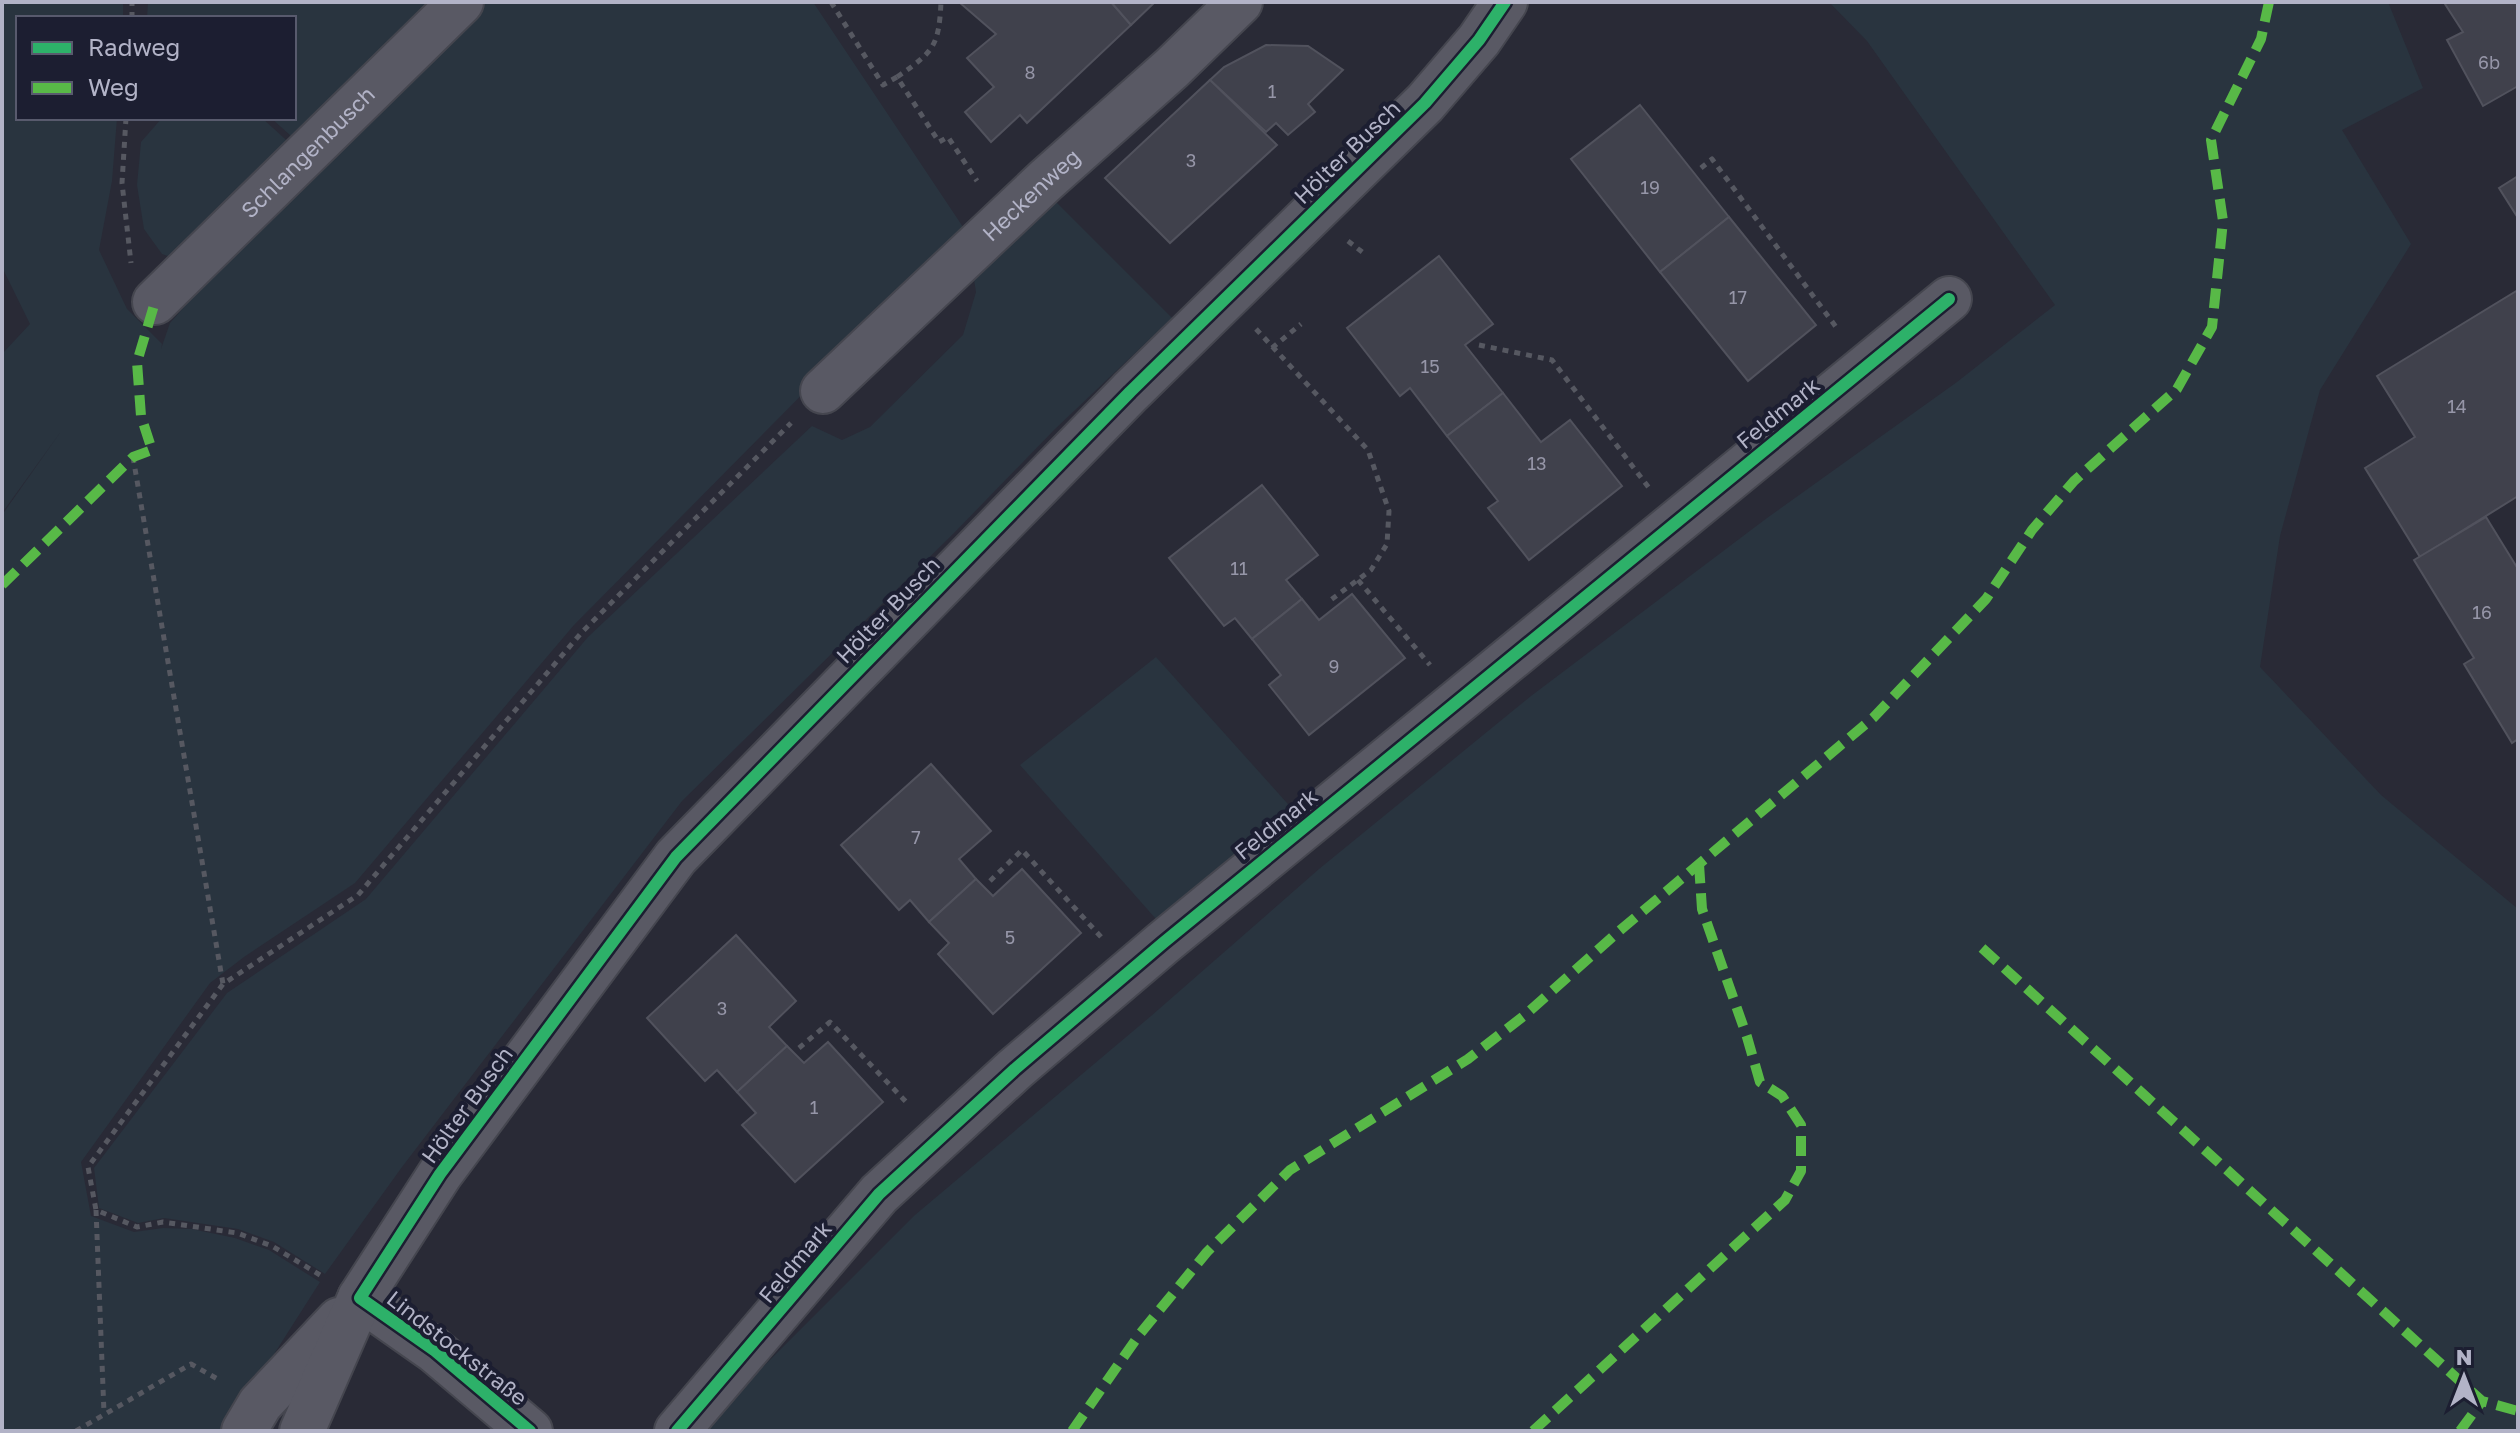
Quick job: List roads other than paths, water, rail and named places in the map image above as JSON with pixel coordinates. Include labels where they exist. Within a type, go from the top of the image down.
[{"type":"street","name":"Schlangenbusch","points":[[155,302],[461,2]]},
{"type":"street","name":"Heckenweg","points":[[823,391],[1240,2]]},
{"type":"street","name":"Hölter Busch","points":[[252,1418],[360,1298],[440,1174],[676,857],[1130,392],[1425,103],[1479,40],[1505,2]]},
{"type":"street","name":"Feldmark","points":[[677,1431],[879,1194],[1015,1069],[1949,299]]},
{"type":"street","name":"Hölter Busch","points":[[302,1431],[360,1298]]},
{"type":"street","name":"Lindstockstraße","points":[[360,1298],[434,1350],[530,1431]]}]
